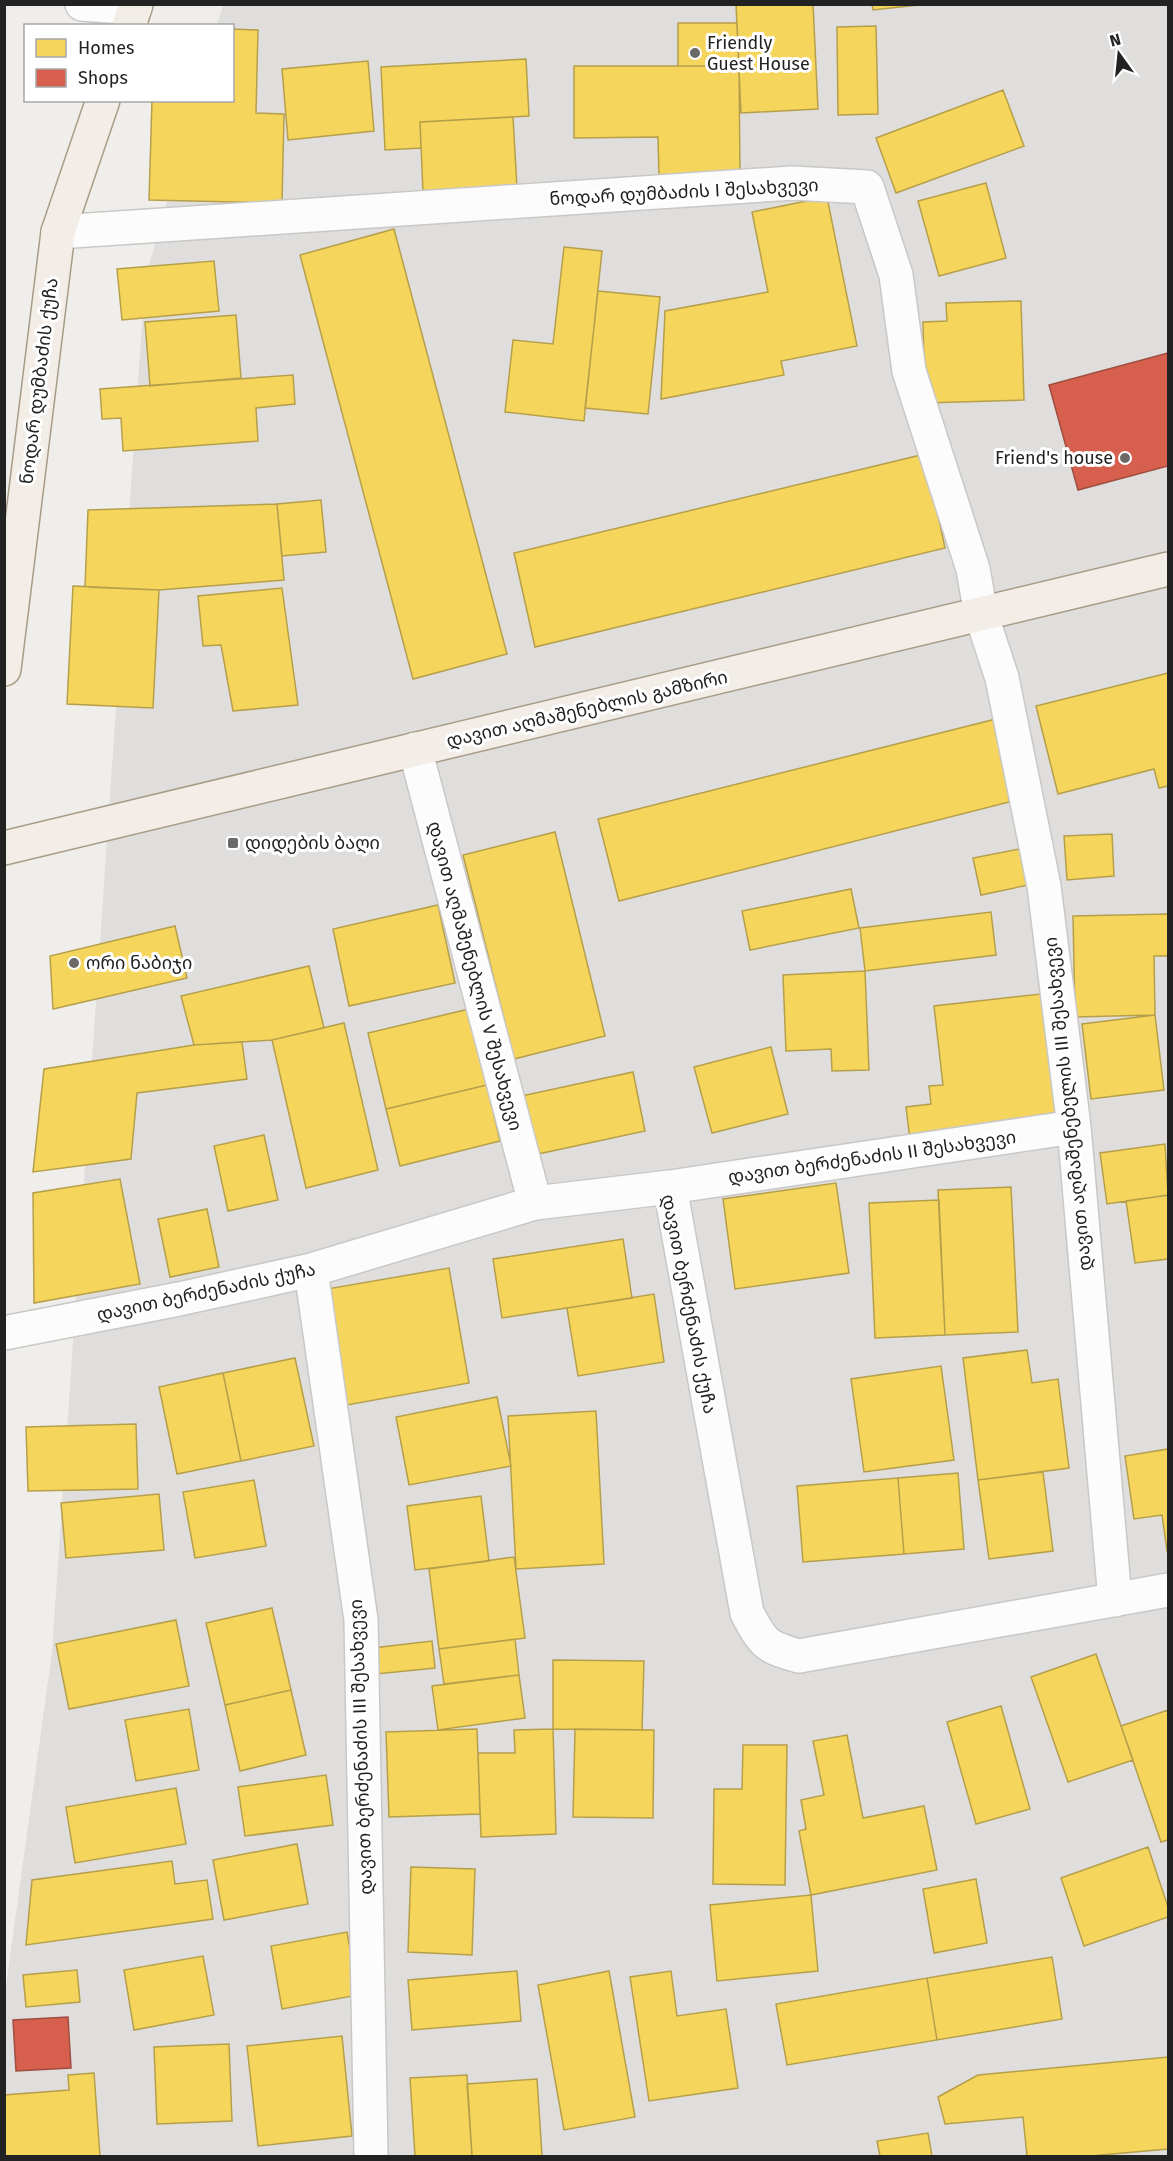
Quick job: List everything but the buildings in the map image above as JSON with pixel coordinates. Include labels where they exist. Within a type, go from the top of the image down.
[{"type":"main road","name":"ნოდარ დუმბაძის ქუჩა","points":[[4,669],[58,232],[102,102]]},
{"type":"main road","name":"დავით აღმაშენებლის გამზირი","points":[[4,848],[1168,569]]},
{"type":"street","points":[[82,4],[134,13]]},
{"type":"street","name":"ნოდარ დუმბაძის I შესახვევი","points":[[58,232],[792,183],[867,187],[896,275],[909,371],[973,569],[981,614]]},
{"type":"street","name":"დავით აღმაშენებელის III შესახვევი","points":[[981,614],[1002,678],[1044,886],[1074,1127],[1114,1600]]},
{"type":"street","name":"დავით აღმაშენებლის V შესახვევი","points":[[415,749],[535,1203]]},
{"type":"street","name":"დავით ბერძენაძის II შესახვევი","points":[[670,1187],[1074,1127]]},
{"type":"street","name":"დავით ბერძენაძის ქუჩა","points":[[4,1333],[179,1299],[311,1270],[535,1203],[670,1187],[747,1613],[762,1642],[778,1650],[799,1656],[1168,1590]]},
{"type":"street","name":"დავით ბერძენაძის III შესახვევი","points":[[311,1270],[361,1620],[371,2157]]},
{"type":"shaded area","points":[[223,5],[1168,5],[1168,2156],[5,2156],[5,1993],[52,1652],[145,279],[196,102],[234,102],[234,24],[217,24]]},
{"type":"place","name":"Friendly Guest House","points":[[695,53]]},
{"type":"place","name":"Friend's house","points":[[1125,458]]},
{"type":"place","name":"დიდების ბაღი","points":[[233,843]]},
{"type":"place","name":"ორი ნაბიჯი","points":[[74,963]]}]
